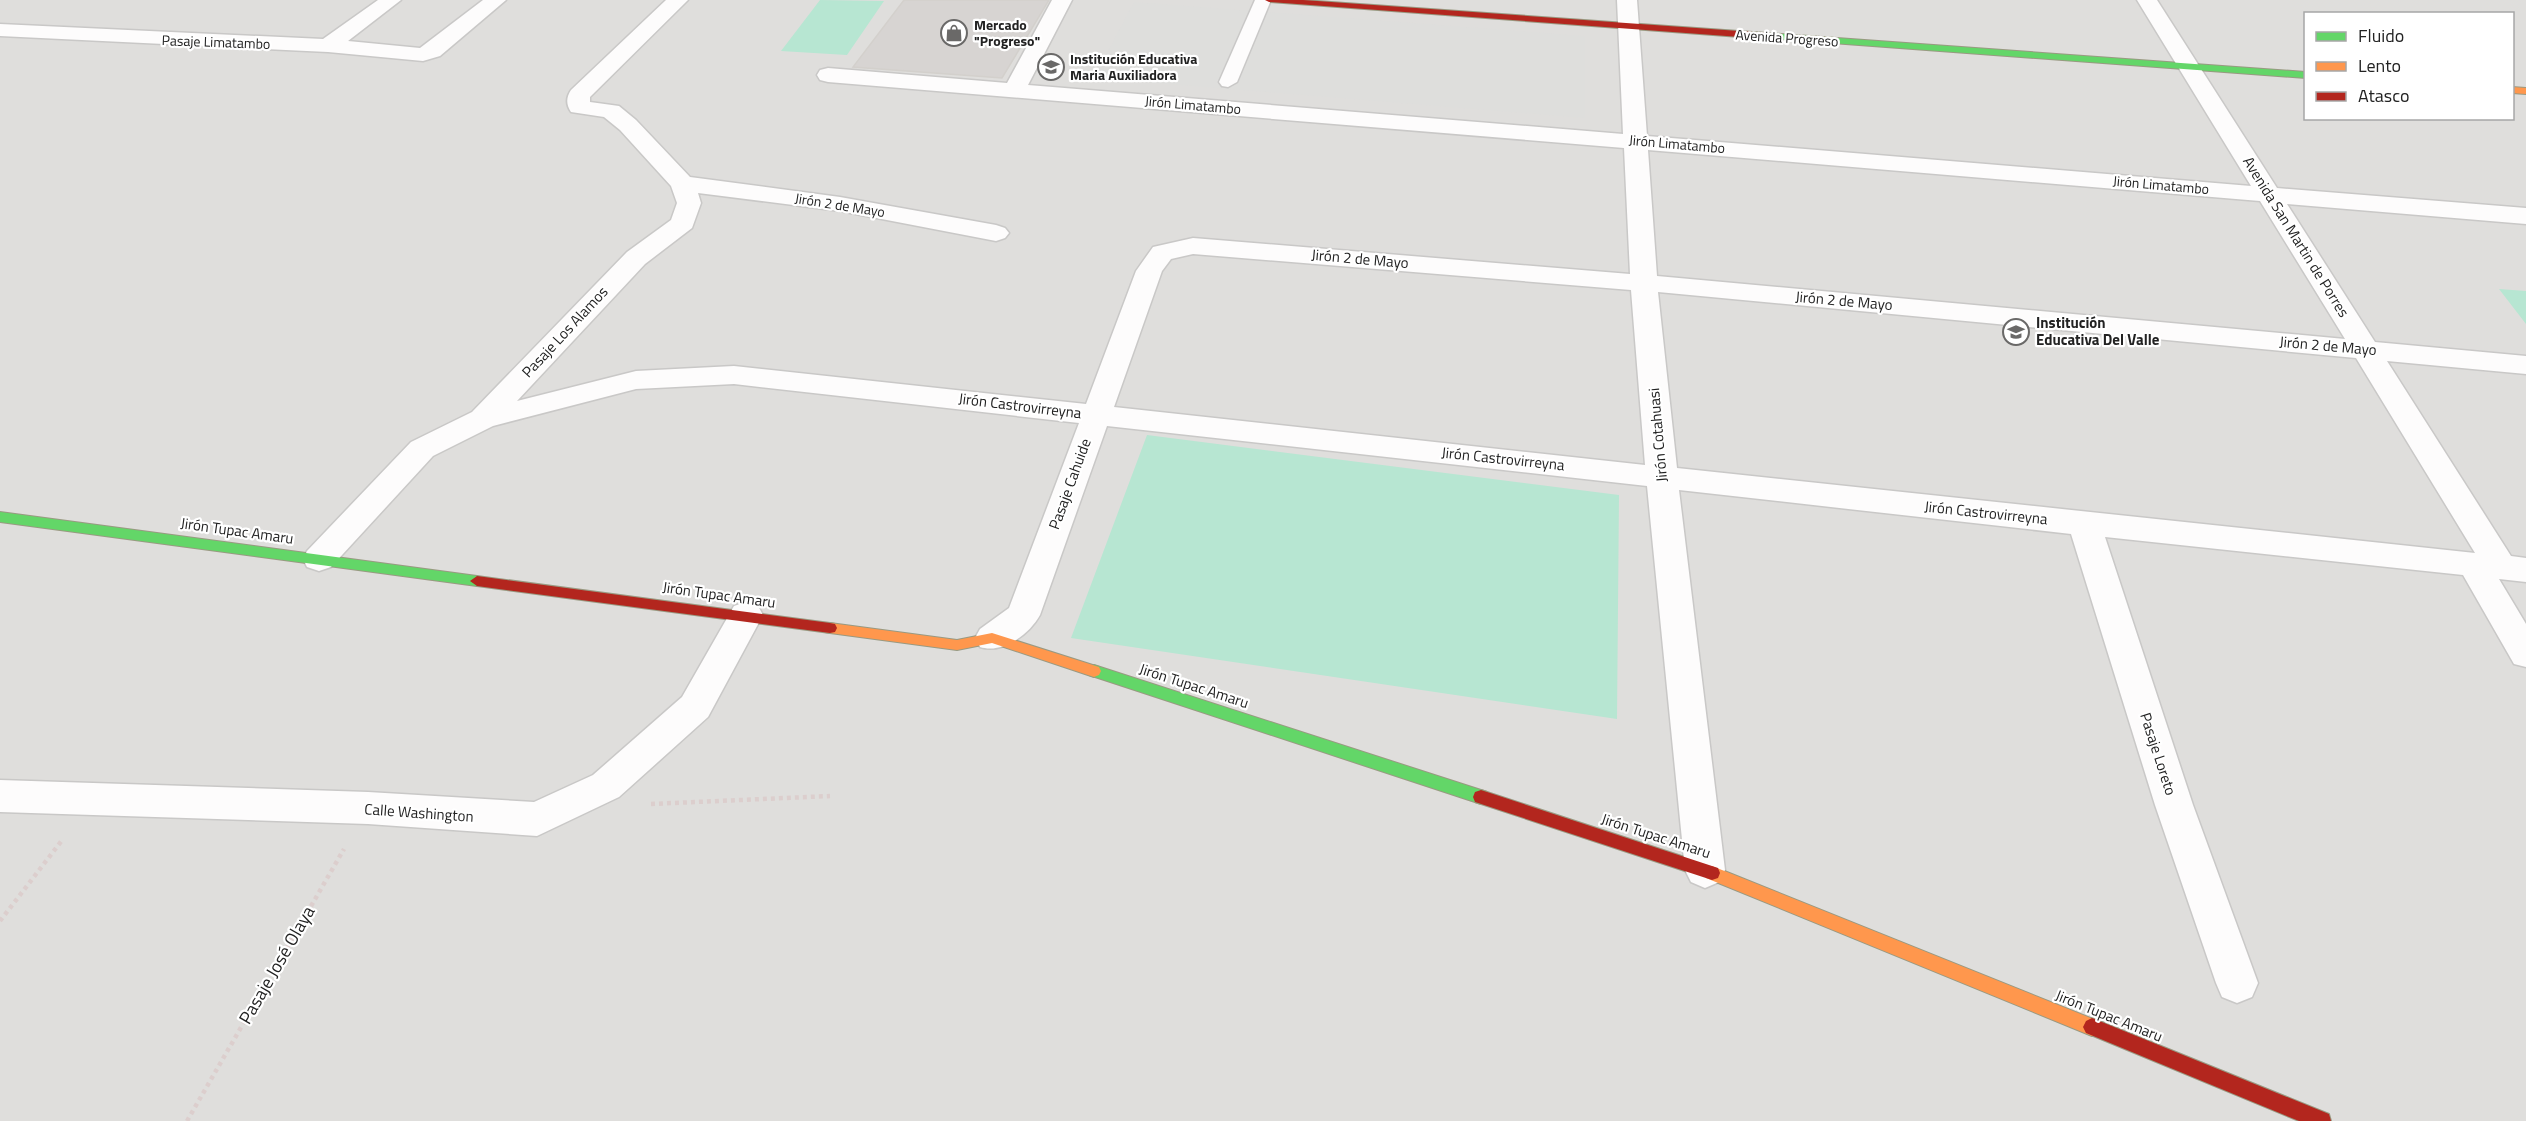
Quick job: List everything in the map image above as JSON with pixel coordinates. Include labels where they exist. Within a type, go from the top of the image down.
[{"type":"street","points":[[328,46],[391,0]]},
{"type":"street","name":"Pasaje Limatambo","points":[[0,30],[146,39],[328,46],[412,54],[432,51],[496,0]]},
{"type":"street","points":[[678,0],[579,95],[579,107],[611,111],[628,125],[683,184]]},
{"type":"street","points":[[1014,91],[1062,0]]},
{"type":"street","name":"Avenida Progreso","points":[[1269,0],[1628,13],[2190,67],[2304,75]]},
{"type":"street","name":"Avenida San Martin de Porres","points":[[2147,0],[2500,567],[2526,654]]},
{"type":"street","name":"Jirón Cotahuasi","points":[[1628,13],[1644,283],[1662,477],[1705,870]]},
{"type":"street","name":"Jirón Limatambo","points":[[828,75],[2526,216]]},
{"type":"street","name":"Jirón 2 de Mayo","points":[[683,184],[750,191],[937,220],[996,233]]},
{"type":"street","name":"Pasaje Los Alamos","points":[[319,559],[422,449],[483,419],[636,258],[683,223],[689,203],[683,184]]},
{"type":"street","name":"Jirón 2 de Mayo","points":[[1162,253],[1193,246],[1644,283],[2526,365]]},
{"type":"street","name":"Pasaje Cahuide","points":[[992,638],[1023,615],[1149,271],[1162,253]]},
{"type":"street","name":"Jirón Castrovirreyna","points":[[483,419],[636,380],[734,375],[2084,524],[2500,567]]},
{"type":"street","name":"Jirón Tupac Amaru","points":[[0,517],[957,645],[992,638],[1705,870],[2322,1121]]},
{"type":"street","name":"Pasaje Loreto","points":[[2084,524],[2174,805],[2237,983]]},
{"type":"street","name":"Calle Washington","points":[[0,796],[368,808],[537,819],[606,786],[695,707],[746,615]]},
{"type":"lane","points":[[1228,82],[1263,0]]},
{"type":"path","points":[[644,804],[830,796]]},
{"type":"path","points":[[0,921],[93,800]]},
{"type":"path","name":"Pasaje José Olaya","points":[[187,1121],[368,808]]},
{"type":"shaded area","points":[[0,0],[2526,0],[2526,1121],[0,1121]]},
{"type":"shaded area","points":[[1134,2],[1585,36],[1585,118],[1094,78]]},
{"type":"green space","points":[[820,0],[884,1],[847,55],[781,51]]},
{"type":"green space","points":[[2499,289],[2526,291],[2526,324]]},
{"type":"green space","points":[[1147,435],[1619,495],[1617,719],[1071,638]]},
{"type":"building","name":"Mercado \"Progreso\"","points":[[904,0],[1049,0],[1002,78],[853,67]]},
{"type":"traffic: fast","points":[[1767,36],[2304,75]]},
{"type":"traffic: fast","points":[[0,517],[477,581]]},
{"type":"traffic: fast","points":[[1094,671],[1481,797]]},
{"type":"traffic: slow","points":[[2514,90],[2526,91]]},
{"type":"traffic: slow","points":[[830,628],[957,645],[992,638],[1094,671]]},
{"type":"traffic: slow","points":[[1712,873],[2092,1027]]},
{"type":"traffic: jam","points":[[1269,0],[1767,36]]},
{"type":"traffic: jam","points":[[477,581],[830,628]]},
{"type":"traffic: jam","points":[[1481,797],[1712,873]]},
{"type":"traffic: jam","points":[[2092,1027],[2322,1121]]},
{"type":"place","name":"Mercado \"Progreso\"","points":[[954,33]]},
{"type":"place","name":"Institución Educativa Maria Auxiliadora","points":[[1051,67]]},
{"type":"place","name":"Institución Educativa Del Valle","points":[[2016,332]]}]
